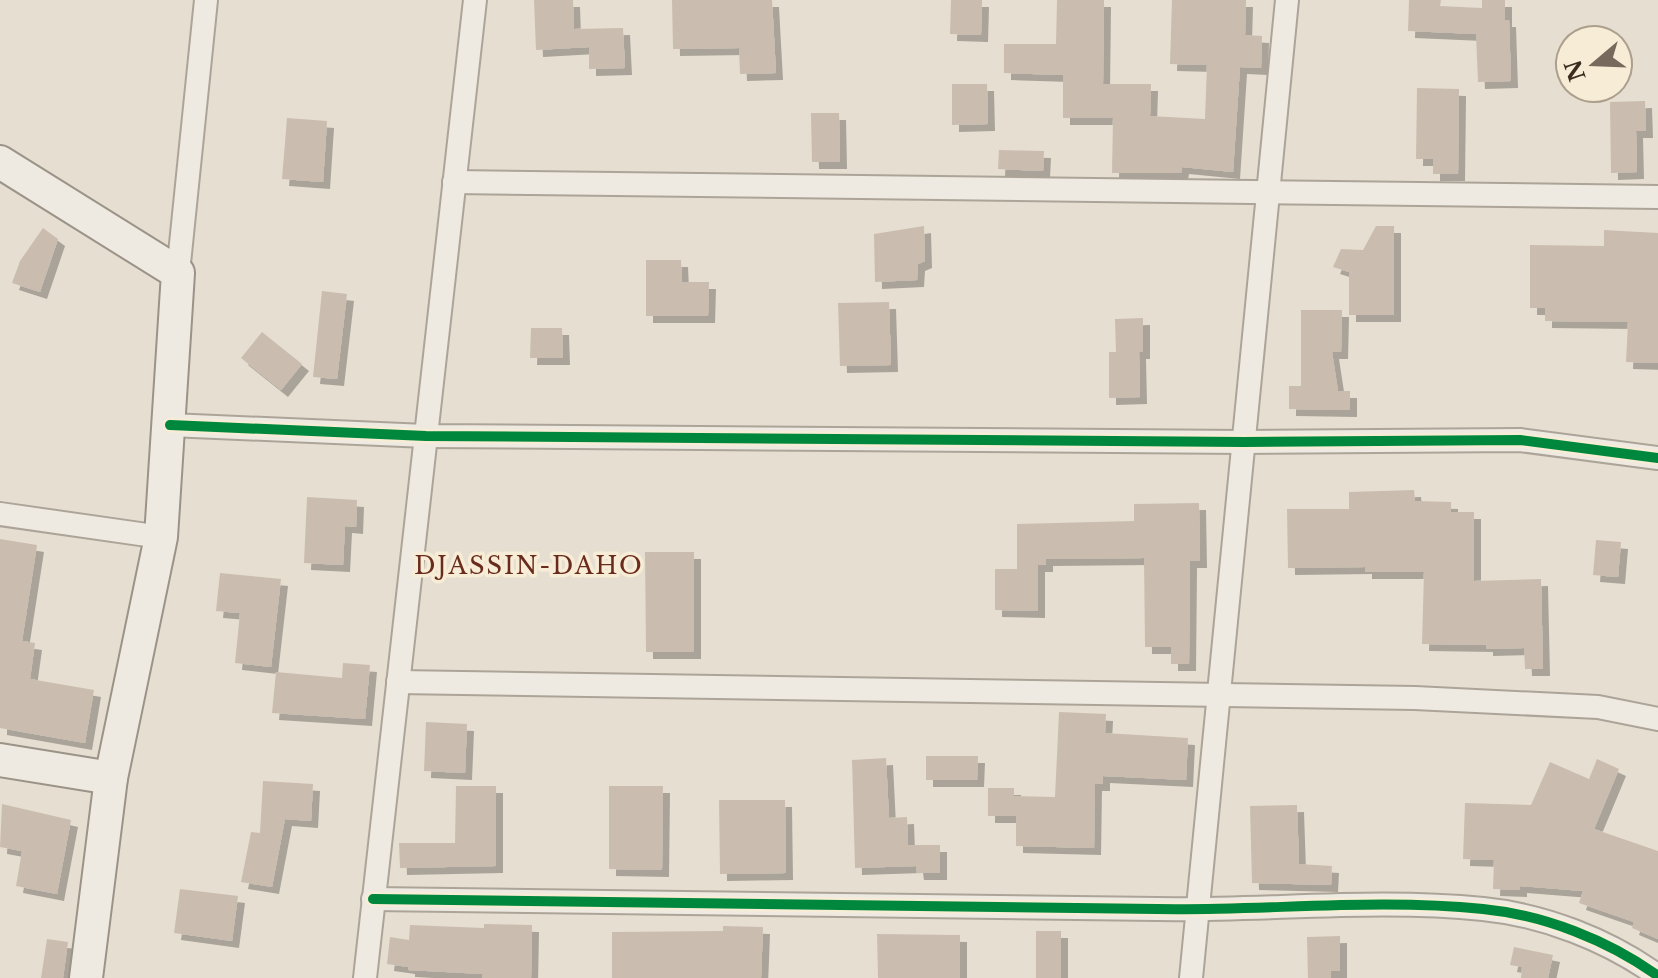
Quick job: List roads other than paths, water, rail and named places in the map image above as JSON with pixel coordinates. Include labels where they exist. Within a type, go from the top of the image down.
[{"type":"street","points":[[86,978],[111,778],[161,537],[178,273],[206,0]]},
{"type":"street","points":[[365,978],[475,0]]},
{"type":"street","points":[[1191,978],[1287,0]]},
{"type":"street","points":[[0,162],[178,273]]},
{"type":"street","points":[[454,182],[1658,197]]},
{"type":"street","points":[[170,425],[426,436],[1244,442],[1520,440],[1658,458]]},
{"type":"street","points":[[0,514],[161,537]]},
{"type":"street","points":[[398,682],[1415,698],[1598,707],[1658,719]]},
{"type":"street","points":[[0,760],[111,778]]},
{"type":"street","points":[[373,899],[1198,910],[1341,904],[1485,909],[1541,921],[1580,934],[1618,951],[1658,976]]},
{"type":"district","name":"DJASSIN-DAHO","points":[[529,565]]}]
